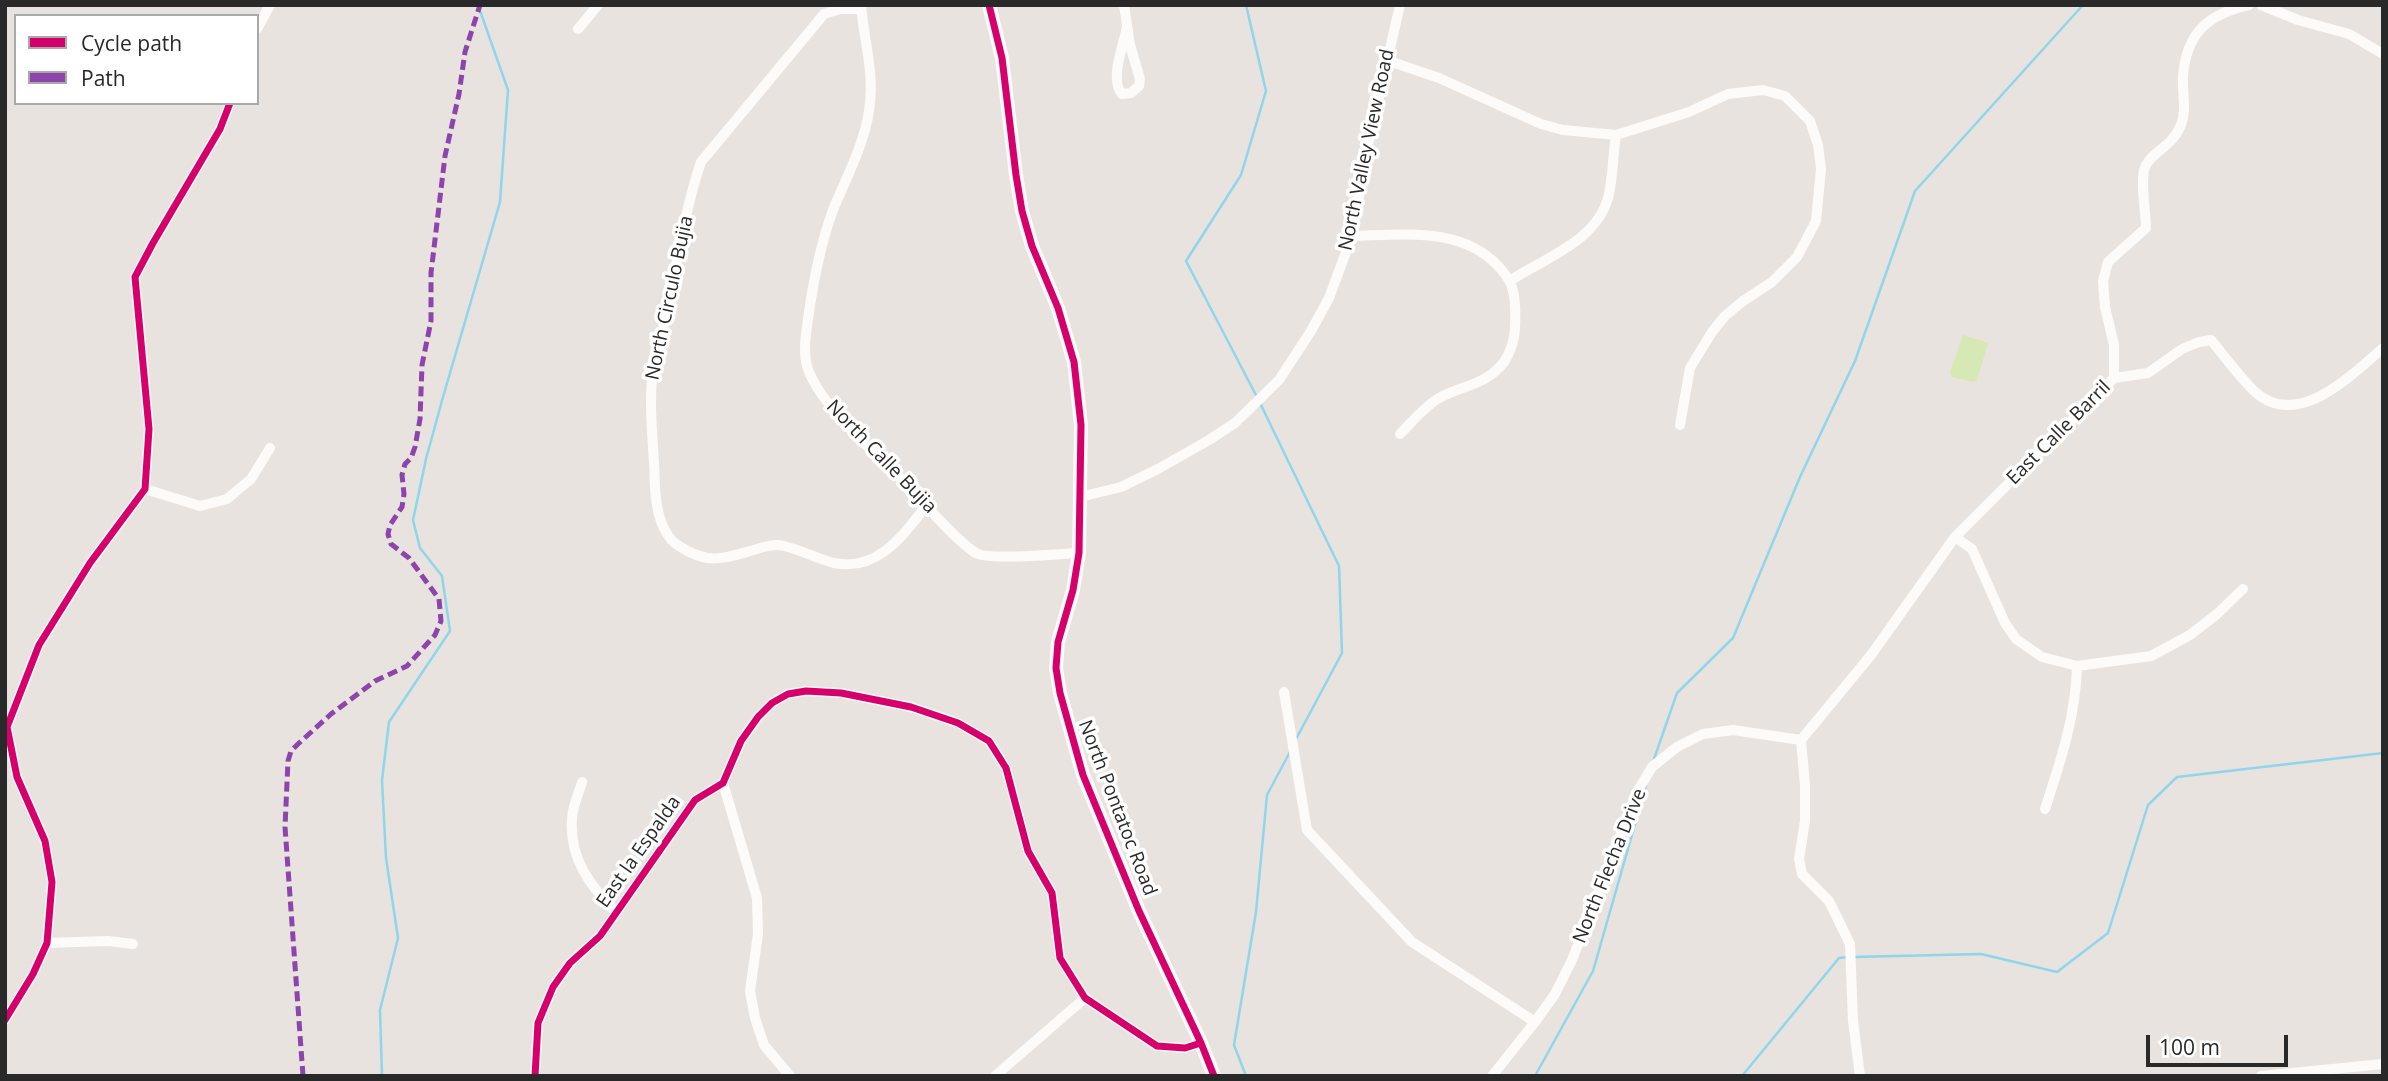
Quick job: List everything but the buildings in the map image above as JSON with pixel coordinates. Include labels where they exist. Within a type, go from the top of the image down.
[{"type":"street","points":[[259,25],[270,5]]},
{"type":"street","points":[[578,29],[598,5]]},
{"type":"street","name":"North Pontatoc Road","points":[[989,5],[1002,58],[1022,211],[1032,246],[1058,308],[1074,362],[1081,425],[1079,554],[1057,657],[1065,716],[1083,775],[1134,898],[1214,1076]]},
{"type":"street","points":[[1124,5],[1140,79],[1139,86],[1131,93],[1122,94],[1116,87],[1115,76],[1127,26]]},
{"type":"street","name":"North Valley View Road","points":[[1080,497],[1121,487],[1209,440],[1255,405],[1279,380],[1311,331],[1333,287],[1352,236],[1368,140],[1400,5]]},
{"type":"street","points":[[2114,378],[2114,345],[2105,307],[2103,281],[2108,262],[2146,228],[2143,172],[2147,163],[2175,139],[2182,122],[2185,104],[2183,76],[2195,32],[2225,11],[2249,5]]},
{"type":"street","points":[[2262,5],[2298,20],[2349,34],[2383,54]]},
{"type":"street","name":"North Calle Bujia","points":[[861,7],[869,45],[872,82],[869,113],[848,178],[833,212],[817,267],[806,335],[806,365],[817,388],[842,418],[954,534],[978,554],[1079,554]]},
{"type":"street","name":"North Circulo Bujia","points":[[861,7],[824,14],[701,162],[653,365],[651,423],[656,504],[663,526],[676,545],[700,558],[732,558],[778,544],[834,563],[858,564],[877,557],[895,543],[927,505]]},
{"type":"street","points":[[1385,60],[1438,78],[1541,124],[1563,130],[1616,135],[1689,112],[1728,94],[1763,90],[1785,96],[1810,121],[1818,145],[1821,187],[1816,220],[1797,257],[1772,282],[1725,316],[1712,332],[1690,368],[1680,425]]},
{"type":"street","points":[[5,1020],[33,974],[47,943],[52,883],[45,841],[17,777],[6,727],[39,645],[90,563],[145,489],[149,429],[135,277],[220,129],[229,105]]},
{"type":"street","points":[[1511,280],[1583,236],[1600,218],[1609,195],[1616,135]]},
{"type":"street","points":[[1352,236],[1445,237],[1473,245],[1511,280],[1517,324],[1510,350],[1503,362],[1479,383],[1436,400],[1400,434]]},
{"type":"street","name":"East Calle Barril","points":[[1801,740],[1871,655],[1955,537],[2114,378],[2148,373],[2182,349],[2211,340],[2255,392],[2277,404],[2301,405],[2324,395],[2383,348]]},
{"type":"street","points":[[145,489],[201,506],[227,499],[251,480],[270,448]]},
{"type":"street","points":[[1955,537],[1972,549],[2005,623],[2015,639],[2042,657],[2077,666],[2151,656],[2190,635],[2243,589]]},
{"type":"street","points":[[2045,809],[2070,725],[2077,690],[2077,666]]},
{"type":"street","points":[[790,1076],[764,1045],[754,1018],[750,990],[758,933],[757,898],[723,783],[741,741],[758,717],[772,703],[788,694],[806,691],[841,693],[911,707],[958,723],[989,741],[1006,768],[1028,851],[1052,893],[1060,958],[1085,998],[1157,1046],[1185,1048],[1201,1044]]},
{"type":"street","points":[[1284,692],[1307,830],[1412,942],[1535,1022]]},
{"type":"street","name":"North Flecha Drive","points":[[1492,1076],[1555,994],[1572,960],[1633,801],[1651,767],[1677,747],[1703,734],[1733,730],[1801,740]]},
{"type":"street","points":[[1801,740],[1805,797],[1799,859],[1802,874],[1829,901],[1850,944],[1853,1021],[1860,1076]]},
{"type":"street","points":[[582,782],[572,819],[576,856],[595,891],[616,912]]},
{"type":"street","name":"East la Espalda","points":[[535,1076],[538,1023],[553,986],[570,962],[600,936],[695,800],[723,783]]},
{"type":"street","points":[[47,943],[107,941],[133,944]]},
{"type":"street","points":[[995,1076],[1085,998]]},
{"type":"street","points":[[2261,1076],[2383,1064]]},
{"type":"green space","points":[[1963,335],[1988,343],[1977,380],[1974,382],[1952,377],[1950,372]]},
{"type":"waterway","points":[[382,1076],[380,1010],[398,938],[386,858],[382,780],[389,722],[450,631],[442,576],[420,548],[413,520],[426,459],[500,202],[508,90],[478,5]]},
{"type":"waterway","points":[[1246,5],[1266,91],[1241,175],[1186,261],[1257,397]]},
{"type":"waterway","points":[[1654,759],[1677,693],[1733,638],[1800,477],[1855,361],[1915,191],[2083,5]]},
{"type":"waterway","points":[[1260,403],[1339,566],[1342,653],[1295,741]]},
{"type":"waterway","points":[[1246,1076],[1234,1045],[1256,912],[1267,795],[1291,750]]},
{"type":"waterway","points":[[1854,957],[1981,954],[2057,972],[2108,933],[2148,805],[2177,777],[2383,753]]},
{"type":"waterway","points":[[1535,1076],[1593,971],[1646,786]]},
{"type":"waterway","points":[[1742,1076],[1839,958],[1847,957]]},
{"type":"marked path","points":[[303,1076],[285,827],[288,761],[291,751],[331,714],[375,681],[407,666],[435,635],[441,621],[439,599],[409,558],[391,544],[388,534],[390,525],[402,507],[402,475],[415,447],[420,419],[422,365],[431,321],[431,273],[445,156],[465,52],[480,5]]},
{"type":"cycle path","points":[[989,5],[1002,58],[1022,211],[1032,246],[1058,308],[1074,362],[1081,425],[1079,553],[1073,590],[1058,642],[1056,668],[1060,693],[1083,775],[1139,911],[1214,1076]]},
{"type":"cycle path","points":[[5,1020],[33,974],[47,943],[52,882],[45,841],[17,777],[7,727],[39,645],[90,563],[145,489],[149,429],[135,277],[220,129],[229,105]]},
{"type":"cycle path","points":[[535,1076],[538,1023],[553,987],[570,963],[600,936],[695,800],[723,783],[741,741],[758,717],[772,703],[788,694],[806,691],[841,693],[911,707],[958,723],[989,741],[1006,768],[1028,851],[1052,893],[1060,958],[1085,998],[1157,1046],[1185,1048],[1201,1043]]}]
